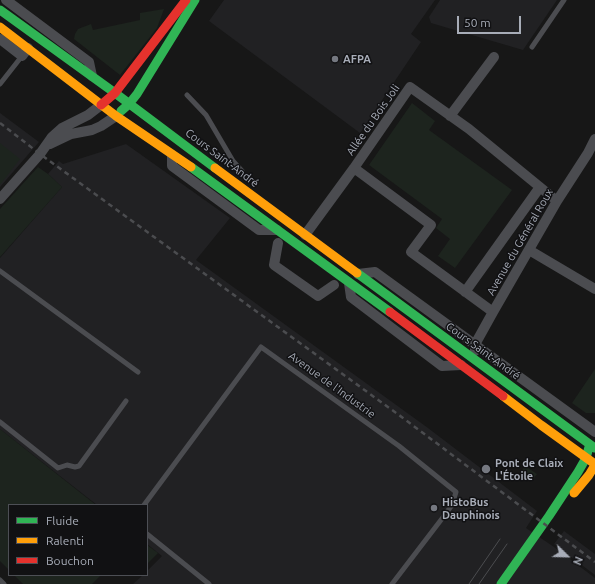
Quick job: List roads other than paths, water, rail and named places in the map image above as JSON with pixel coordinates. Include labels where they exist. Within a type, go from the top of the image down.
[{"type":"main road","points":[[101,105],[115,92],[186,0]]},
{"type":"main road","points":[[116,116],[130,104],[137,94],[195,0]]},
{"type":"main road","name":"Cours Saint-André","points":[[1,11],[115,92],[234,183],[592,446]]},
{"type":"main road","points":[[0,27],[25,52],[172,154],[595,464],[580,487],[547,526],[506,584]]},
{"type":"main road","points":[[501,584],[549,516],[578,472],[592,446]]},
{"type":"street","points":[[1,11],[2,0]]},
{"type":"street","points":[[6,0],[89,62],[92,76]]},
{"type":"street","points":[[0,39],[25,52]]},
{"type":"street","points":[[450,116],[494,57]]},
{"type":"street","name":"Allée du Bois Joli","points":[[305,235],[410,87],[469,129],[557,201]]},
{"type":"street","points":[[0,199],[40,154],[52,137],[62,128],[88,115],[101,105]]},
{"type":"street","points":[[45,147],[71,134],[92,130],[116,116]]},
{"type":"street","name":"Avenue du Général Roux","points":[[474,359],[475,345],[493,312],[557,201],[592,154],[595,139]]},
{"type":"street","points":[[172,154],[172,166],[259,230],[277,230]]},
{"type":"street","name":"Allée du Bois Joli","points":[[354,168],[431,225],[411,252],[493,312]]},
{"type":"street","name":"Avenue du Général Roux","points":[[465,292],[540,187]]},
{"type":"street","points":[[278,243],[274,265],[318,296],[334,285]]},
{"type":"street","points":[[529,250],[595,289]]},
{"type":"street","name":"Cours Saint-André","points":[[358,274],[375,272],[595,432]]},
{"type":"street","points":[[349,283],[350,297],[442,366],[461,365]]},
{"type":"street","points":[[412,343],[430,342]]},
{"type":"street","points":[[592,446],[595,432]]},
{"type":"lane","points":[[532,47],[564,0]]},
{"type":"lane","points":[[0,84],[25,52]]},
{"type":"lane","points":[[187,95],[206,115],[233,161],[243,170],[234,183]]},
{"type":"lane","points":[[0,271],[138,372]]},
{"type":"lane","name":"Avenue de l'Industrie","points":[[145,504],[262,347],[399,446],[456,492],[452,504],[444,516],[392,584]]},
{"type":"lane","points":[[0,422],[58,468],[68,465],[74,467],[79,466],[126,401]]},
{"type":"lane","points":[[148,535],[209,584]]},
{"type":"lane","points":[[0,580],[4,584]]},
{"type":"tram line","points":[[469,584],[500,539]]},
{"type":"tram line","points":[[479,584],[507,544]]},
{"type":"railway","points":[[0,123],[40,154],[403,418],[595,562]]},
{"type":"place","name":"AFPA","points":[[335,59]]},
{"type":"place","name":"Pont de Claix L'Étoile","points":[[486,469]]},
{"type":"place","name":"HistoBus Dauphinois","points":[[434,508]]}]
